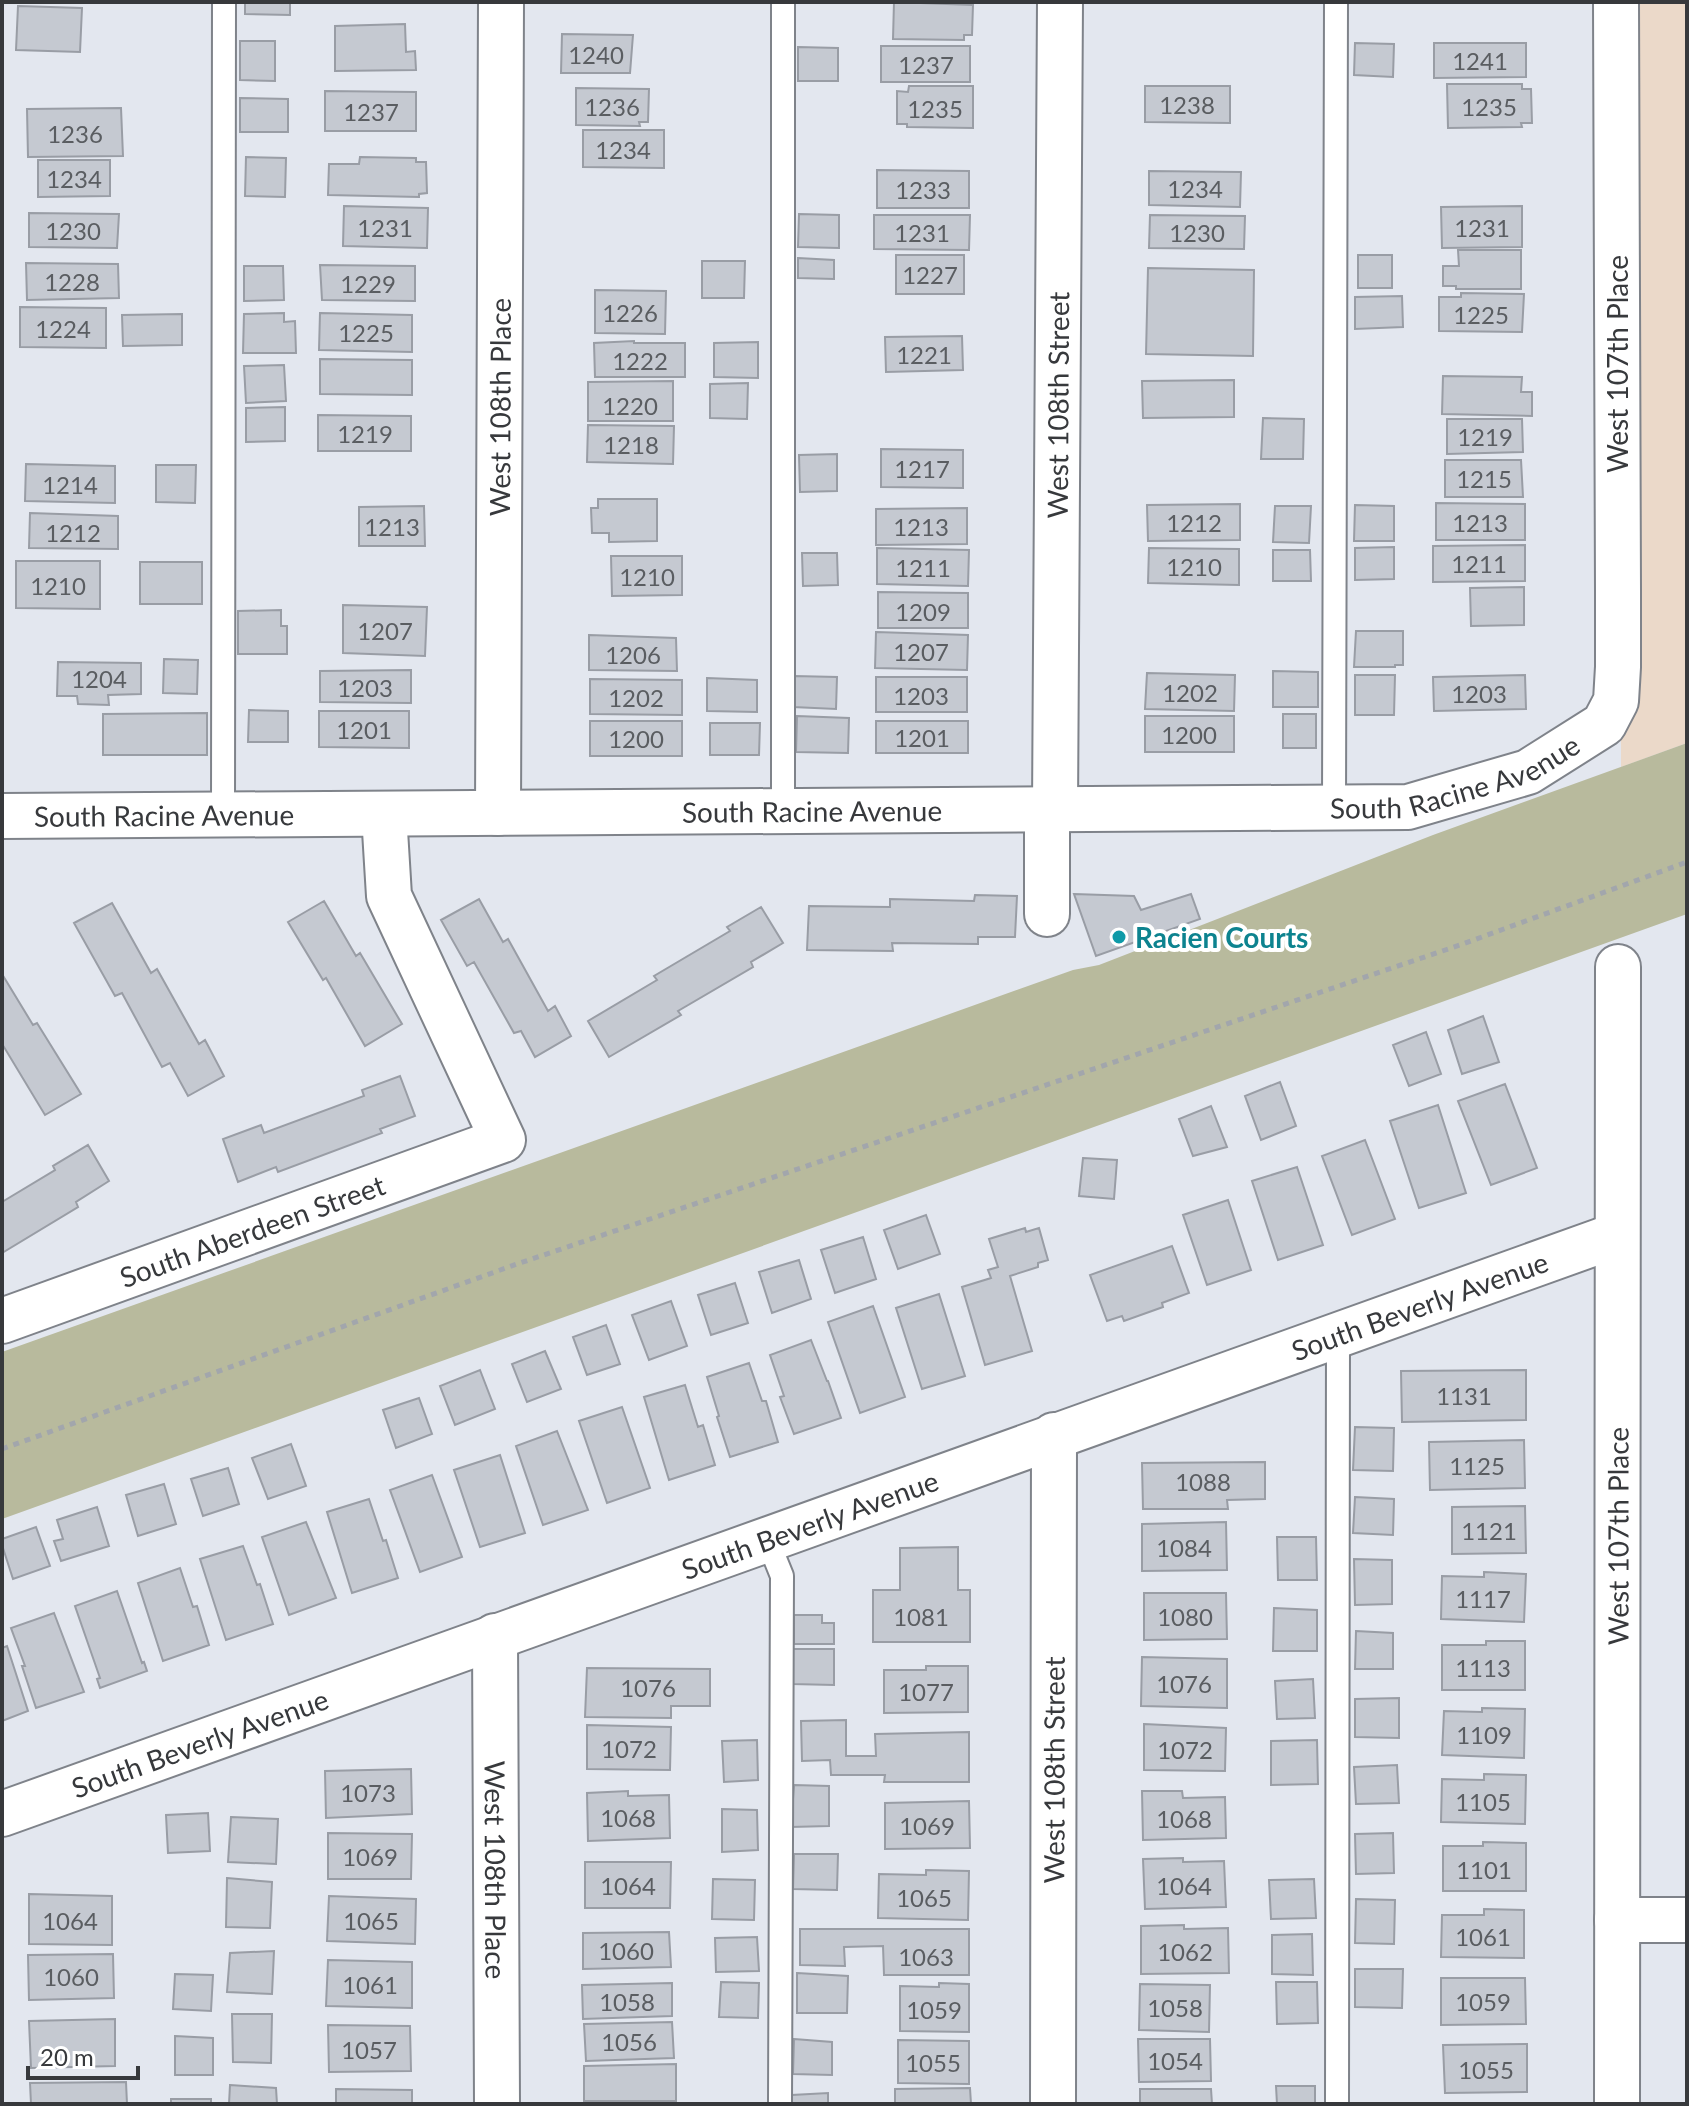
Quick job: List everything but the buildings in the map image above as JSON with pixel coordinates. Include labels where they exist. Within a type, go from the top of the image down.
[{"type":"street","name":"West 108th Place","points":[[498,813],[501,2]]},
{"type":"street","name":"West 108th Street","points":[[1047,914],[1051,809],[1060,2]]},
{"type":"street","name":"West 107th Place","points":[[1604,724],[1616,701],[1618,667],[1616,2]]},
{"type":"street","name":"South Racine Avenue","points":[[2,816],[1408,807],[1528,772],[1604,724]]},
{"type":"street","name":"South Aberdeen Street","points":[[2,1321],[503,1140],[389,896],[384,814]]},
{"type":"street","name":"West 107th Place","points":[[1617,2104],[1618,967]]},
{"type":"street","name":"South Beverly Avenue","points":[[2,1814],[1617,1235]]},
{"type":"street","name":"West 108th Street","points":[[1053,2104],[1054,1435]]},
{"type":"street","name":"West 108th Place","points":[[495,1636],[497,2104]]},
{"type":"street","points":[[1617,1920],[1687,1920]]},
{"type":"lane","points":[[223,814],[224,2]]},
{"type":"lane","points":[[783,2],[783,811]]},
{"type":"lane","points":[[1334,808],[1336,2]]},
{"type":"lane","points":[[1337,2104],[1338,1333]]},
{"type":"lane","points":[[767,1539],[782,1576],[780,2104]]},
{"type":"path","points":[[2,1449],[517,1264],[1460,945],[1687,862]]},
{"type":"shaded area","points":[[1618,2],[1687,2],[1687,743],[1621,767]]},
{"type":"green space","points":[[1687,743],[1687,914],[2,1519],[2,1352],[1073,970],[1099,965],[1433,835]]},
{"type":"place","name":"Racien Courts","points":[[1119,937]]}]
